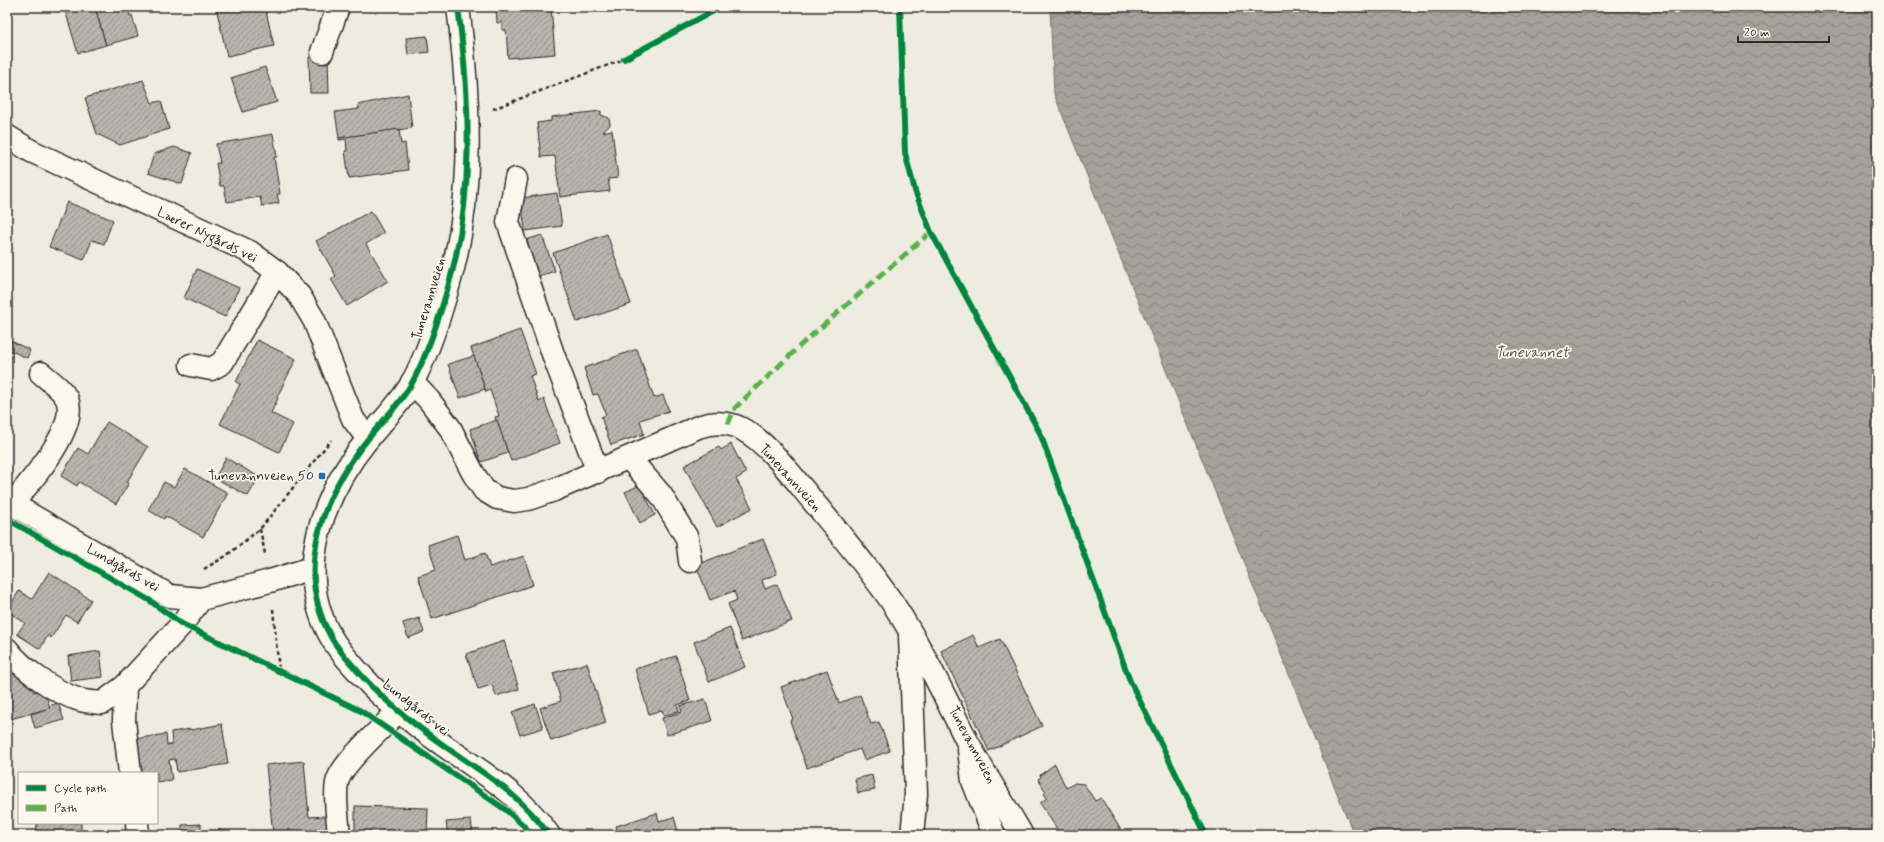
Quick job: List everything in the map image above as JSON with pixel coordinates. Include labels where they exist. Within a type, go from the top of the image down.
[{"type":"street","points":[[322,52],[338,7]]},
{"type":"street","name":"Tunevannveien","points":[[312,568],[321,524],[341,475],[368,439],[392,413],[412,382],[423,359],[448,287],[456,251],[466,190],[468,118],[465,66],[458,7]]},
{"type":"street","name":"Lærer Nygårds vei","points":[[7,136],[31,151],[250,252],[277,272],[299,295],[314,320],[353,418],[368,439]]},
{"type":"street","points":[[516,179],[508,222],[554,357],[598,472]]},
{"type":"street","points":[[191,365],[211,369],[222,363],[277,272]]},
{"type":"street","points":[[9,502],[52,453],[64,432],[69,411],[67,400],[63,392],[41,373]]},
{"type":"street","name":"Tunevannveien","points":[[412,382],[429,400],[450,428],[473,473],[484,490],[497,498],[514,500],[528,499],[598,472],[698,427],[713,422],[728,424],[742,429],[766,448],[799,484],[894,604],[910,630],[953,709],[968,741],[1022,835]]},
{"type":"street","points":[[629,458],[661,495],[687,538],[690,561]]},
{"type":"street","name":"Lundgårds vei","points":[[9,502],[170,596],[201,599],[270,581],[312,568],[321,618],[332,640],[369,684],[398,711],[505,788],[534,813],[549,835]]},
{"type":"street","points":[[7,649],[26,668],[61,692],[81,700],[102,703],[125,686],[182,624],[201,599]]},
{"type":"street","points":[[910,630],[916,794],[912,835]]},
{"type":"street","points":[[125,686],[124,721],[130,772]]},
{"type":"street","name":"Lundgårds vei","points":[[339,835],[336,784],[340,773],[352,758],[398,711]]},
{"type":"street","points":[[968,741],[973,781],[994,835]]},
{"type":"street","points":[[137,824],[138,835]]},
{"type":"path","points":[[468,118],[624,59],[630,55]]},
{"type":"path","points":[[201,570],[226,556],[260,529],[325,446],[353,418]]},
{"type":"path","points":[[272,667],[286,674]]},
{"type":"water","name":"Tunevannet","points":[[1050,7],[1877,7],[1877,835],[1354,835],[1054,94]]},
{"type":"building","points":[[64,7],[95,7],[106,45],[78,53]]},
{"type":"building","points":[[95,7],[128,7],[138,36],[106,45]]},
{"type":"building","points":[[216,7],[265,7],[274,46],[227,56]]},
{"type":"building","points":[[496,7],[551,7],[555,54],[508,58],[506,30],[502,30],[502,22],[497,23]]},
{"type":"building","points":[[427,36],[429,52],[408,55],[406,38]]},
{"type":"building","points":[[309,57],[328,57],[329,93],[310,93]]},
{"type":"building","points":[[265,67],[277,102],[243,112],[231,78]]},
{"type":"building","points":[[143,80],[152,103],[161,101],[169,129],[120,145],[97,134],[85,98]]},
{"type":"building","points":[[408,94],[412,128],[339,138],[335,112],[359,109],[358,105]]},
{"type":"building","points":[[601,111],[601,115],[609,118],[610,125],[603,132],[612,130],[618,178],[608,179],[610,191],[560,197],[555,156],[541,157],[537,123],[551,121],[551,117]]},
{"type":"building","points":[[399,129],[401,144],[405,143],[408,170],[349,178],[345,151],[347,151],[346,139],[339,140],[339,138]]},
{"type":"building","points":[[273,134],[277,157],[274,157],[280,194],[277,194],[279,203],[262,206],[260,197],[227,202],[224,186],[220,186],[216,163],[220,163],[216,144]]},
{"type":"building","points":[[174,147],[192,153],[182,184],[148,173],[154,154]]},
{"type":"building","points":[[557,193],[562,226],[525,231],[521,198]]},
{"type":"building","points":[[67,202],[113,220],[104,244],[92,240],[84,260],[49,247]]},
{"type":"building","points":[[371,211],[384,233],[366,244],[388,281],[347,306],[331,279],[336,276],[316,241]]},
{"type":"building","points":[[607,234],[631,304],[577,322],[553,253]]},
{"type":"building","points":[[542,235],[555,271],[536,277],[523,241]]},
{"type":"building","points":[[197,269],[239,288],[225,317],[184,298]]},
{"type":"building","points":[[520,330],[536,374],[530,376],[539,402],[544,399],[560,443],[511,461],[495,417],[499,416],[490,390],[486,392],[471,348]]},
{"type":"building","points":[[7,339],[30,350],[27,358],[7,349]]},
{"type":"building","points":[[257,340],[296,359],[277,397],[278,398],[271,413],[293,424],[279,452],[220,424],[240,384],[236,382]]},
{"type":"building","points":[[637,349],[654,398],[663,395],[669,411],[640,420],[644,434],[611,445],[601,417],[606,415],[598,394],[593,395],[584,368]]},
{"type":"building","points":[[474,356],[485,389],[460,398],[448,364]]},
{"type":"building","points":[[497,420],[508,453],[481,462],[470,429]]},
{"type":"building","points":[[107,422],[148,447],[116,504],[79,482],[77,486],[61,476],[78,448],[88,454]]},
{"type":"building","points":[[731,444],[746,473],[736,479],[752,508],[717,527],[684,466],[719,447],[721,450]]},
{"type":"building","points":[[226,458],[259,477],[248,496],[215,478]]},
{"type":"building","points":[[185,469],[228,493],[203,537],[165,516],[164,519],[148,510],[164,482],[174,487]]},
{"type":"building","points":[[640,485],[655,515],[640,523],[625,492]]},
{"type":"building","points":[[457,535],[465,560],[485,553],[490,567],[524,556],[533,585],[432,619],[418,576],[436,570],[428,545]]},
{"type":"building","points":[[763,539],[777,574],[762,580],[765,589],[777,584],[792,621],[742,641],[728,604],[737,600],[734,591],[710,600],[696,565]]},
{"type":"building","points":[[49,572],[91,600],[77,622],[66,615],[51,638],[48,635],[40,649],[17,634],[25,623],[7,611],[19,591],[32,599]]},
{"type":"building","points":[[419,618],[424,632],[408,638],[403,623]]},
{"type":"building","points":[[730,628],[745,667],[709,682],[694,642]]},
{"type":"building","points":[[973,635],[979,648],[1000,639],[1042,726],[989,751],[941,651]]},
{"type":"building","points":[[504,641],[519,689],[496,696],[492,685],[478,689],[466,654]]},
{"type":"building","points":[[100,651],[103,677],[71,681],[68,656]]},
{"type":"building","points":[[676,656],[690,701],[677,705],[679,711],[664,716],[662,710],[649,714],[635,669]]},
{"type":"building","points":[[587,663],[606,723],[551,741],[540,708],[561,701],[553,673]]},
{"type":"building","points":[[827,670],[839,703],[860,695],[871,724],[879,722],[890,751],[864,760],[860,749],[807,768],[790,721],[793,719],[781,687]]},
{"type":"building","points":[[20,672],[34,692],[44,689],[50,708],[7,720],[7,676]]},
{"type":"building","points":[[705,699],[712,721],[667,735],[662,718],[682,712],[680,706]]},
{"type":"building","points":[[58,703],[64,720],[35,728],[31,714],[50,708],[49,706]]},
{"type":"building","points":[[535,704],[543,728],[520,735],[512,712]]},
{"type":"building","points":[[222,724],[228,764],[177,772],[175,759],[169,760],[172,780],[158,782],[158,772],[139,772],[134,739],[166,734],[167,745],[172,744],[171,732]]},
{"type":"building","points":[[304,761],[309,817],[326,816],[328,833],[311,835],[273,835],[266,765]]},
{"type":"building","points":[[1055,764],[1066,788],[1075,783],[1084,784],[1095,801],[1101,798],[1124,835],[1061,835],[1040,803],[1047,798],[1044,794],[1046,792],[1038,779],[1041,777],[1040,775]]},
{"type":"building","points":[[872,775],[875,790],[858,793],[855,779]]},
{"type":"building","points":[[355,806],[428,808],[427,834],[440,835],[355,835]]},
{"type":"building","points":[[657,813],[659,821],[674,817],[679,835],[619,835],[616,826]]},
{"type":"building","points":[[471,820],[473,835],[448,835],[446,822]]},
{"type":"building","points":[[37,824],[81,824],[81,835],[36,835]]},
{"type":"building","points":[[201,824],[201,832],[221,830],[221,835],[165,835],[182,834],[182,825]]},
{"type":"marked path","points":[[728,424],[735,408],[804,342],[931,232]]},
{"type":"cycle path","points":[[458,7],[465,77],[468,148],[463,218],[457,253],[437,323],[412,383],[402,398],[351,462],[337,485],[326,509],[318,534],[314,560],[314,586],[320,612],[331,637],[342,653],[365,679],[387,701],[410,720],[514,796],[538,820],[549,835]]},
{"type":"cycle path","points":[[624,59],[721,7]]},
{"type":"cycle path","points":[[900,7],[905,153],[915,191],[931,232],[1040,433],[1130,681],[1206,835]]},
{"type":"cycle path","points":[[7,519],[149,600],[182,624],[361,711],[506,810],[523,825],[531,835]]},
{"type":"place","name":"Tunevannveien 50","points":[[322,476]]}]
